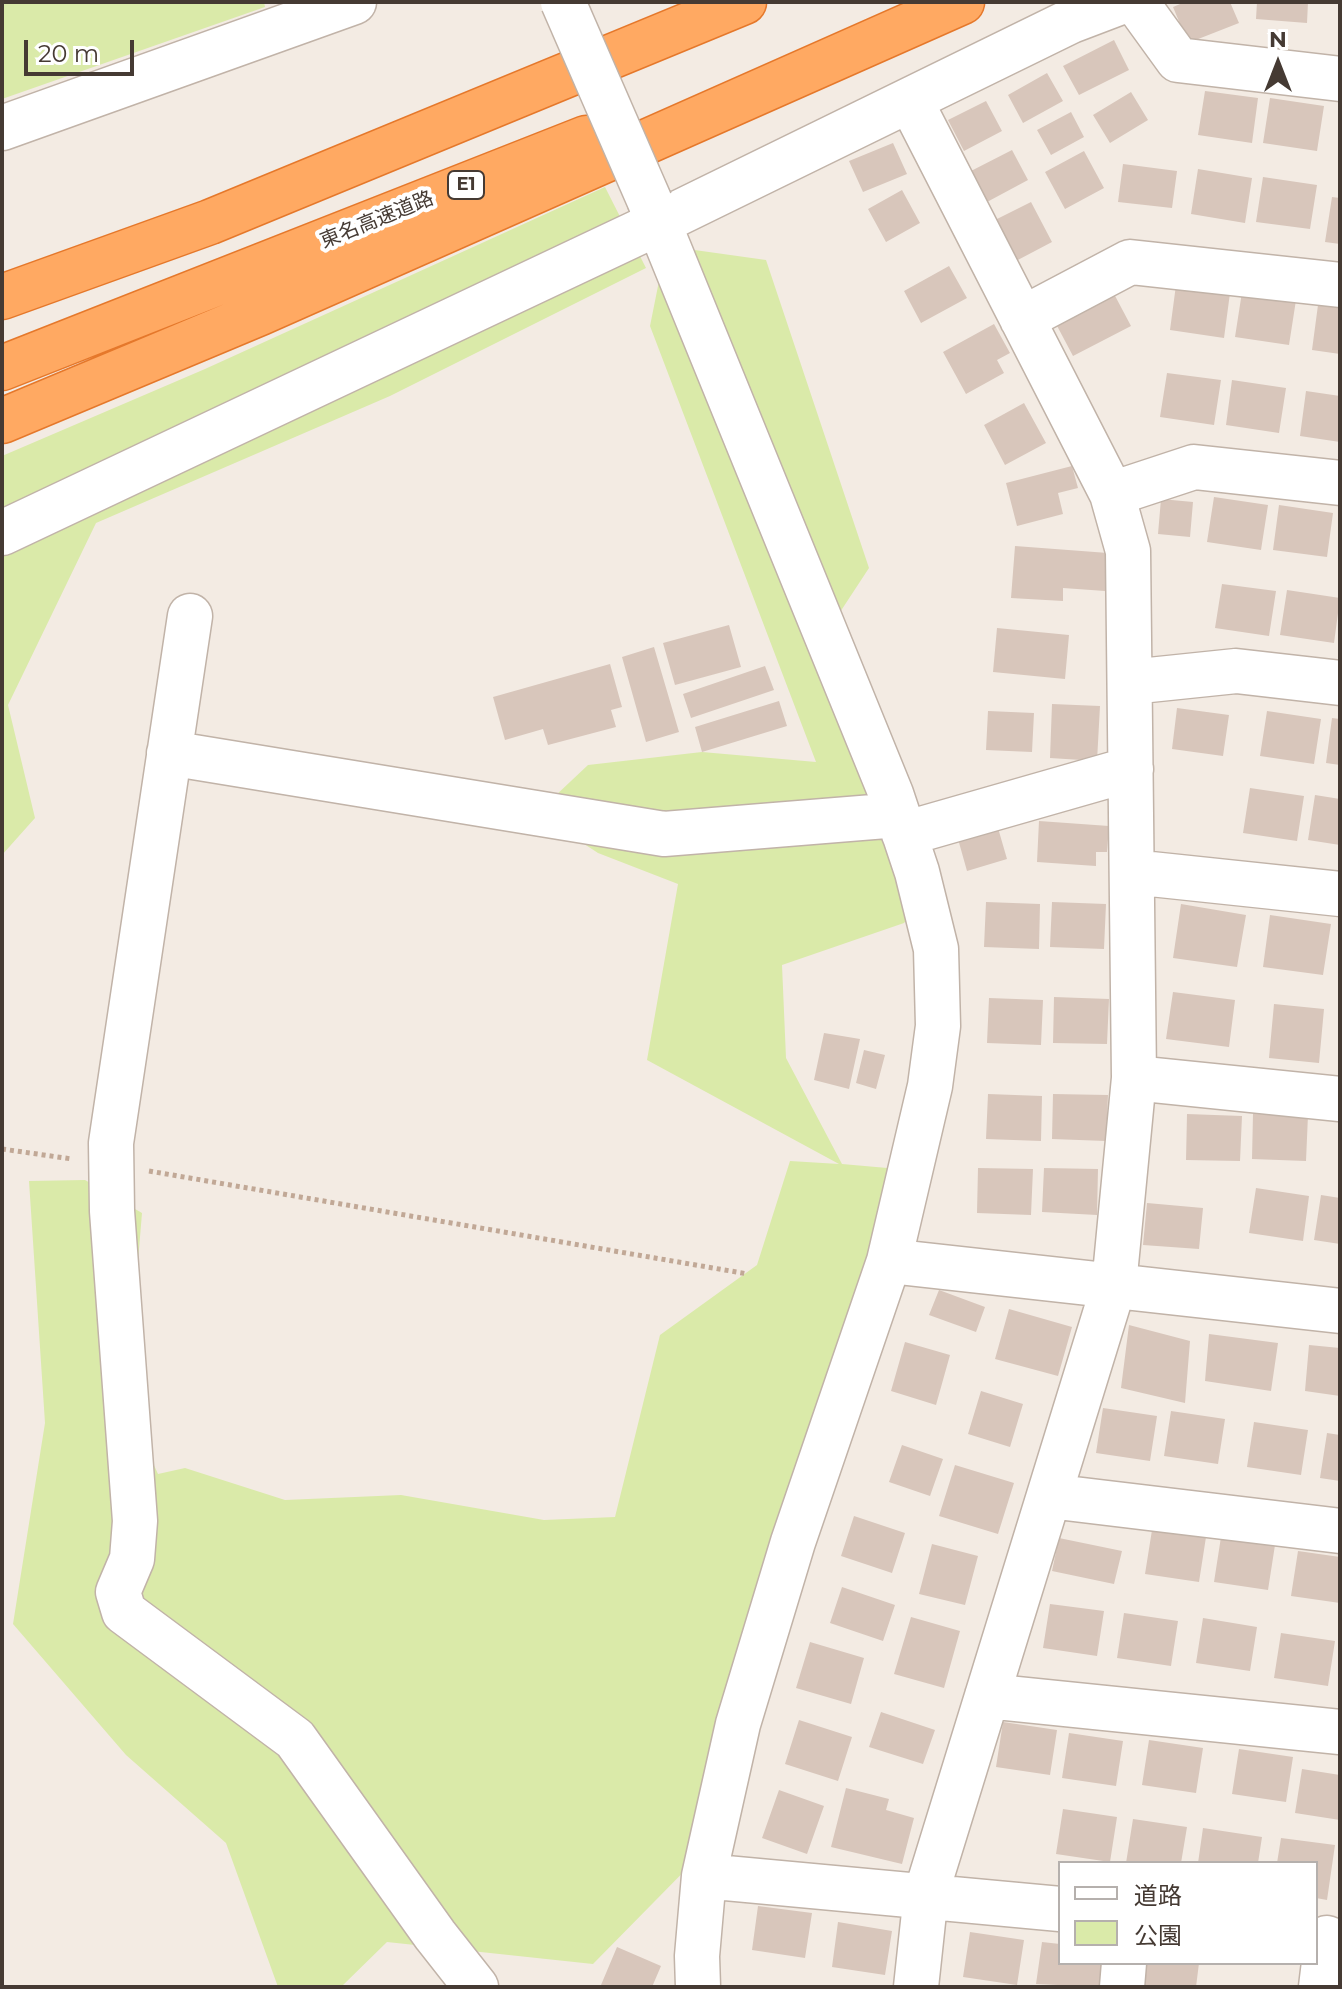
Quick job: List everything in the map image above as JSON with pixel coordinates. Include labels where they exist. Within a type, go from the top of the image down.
[{"type":"highway","points":[[2,297],[210,222],[744,2]]},
{"type":"highway","name":"東名高速道路","points":[[2,368],[930,2]]},
{"type":"highway","points":[[2,421],[274,307],[962,2]]},
{"type":"street","points":[[2,128],[354,2]]},
{"type":"street","points":[[563,2],[653,213],[901,825],[936,949],[938,1026],[930,1086],[889,1261],[788,1557],[738,1724],[704,1876],[698,1931],[698,1987]]},
{"type":"street","points":[[2,533],[653,213],[910,100],[1071,21],[1121,2]]},
{"type":"street","points":[[1136,2],[1178,60],[1340,79]]},
{"type":"street","points":[[910,100],[1112,494],[1128,551],[1134,1078],[1114,1285],[926,1894],[916,1987]]},
{"type":"street","points":[[1022,319],[1130,262],[1340,285]]},
{"type":"street","points":[[1112,494],[1194,467],[1340,483]]},
{"type":"street","points":[[190,616],[111,1143],[135,1521],[132,1559],[118,1592],[124,1612],[295,1739],[476,1987]]},
{"type":"street","points":[[1130,682],[1236,671],[1340,683]]},
{"type":"street","points":[[169,753],[664,834],[901,825],[1131,769]]},
{"type":"street","points":[[1132,872],[1340,894]]},
{"type":"street","points":[[1134,1078],[1340,1099]]},
{"type":"street","points":[[889,1261],[1340,1311]]},
{"type":"street","points":[[1049,1496],[1340,1531]]},
{"type":"street","points":[[987,1696],[1340,1732]]},
{"type":"street","points":[[704,1876],[926,1894],[1058,1909]]},
{"type":"street","points":[[1321,1987],[1328,1938]]},
{"type":"street","points":[[1122,1987],[1124,1965]]},
{"type":"path","points":[[2,1149],[111,1164],[748,1274]]},
{"type":"green space","points":[[2,2],[264,2],[265,7],[2,99]]},
{"type":"green space","points":[[605,187],[646,268],[390,396],[96,523],[8,705],[35,818],[2,855],[2,456],[205,369]]},
{"type":"green space","points":[[666,246],[766,260],[869,568],[825,635],[942,880],[904,923],[782,965],[786,1058],[842,1164],[910,1170],[714,1841],[593,1964],[387,1942],[341,1987],[278,1987],[226,1843],[126,1755],[13,1624],[45,1423],[29,1181],[85,1180],[142,1213],[126,1405],[158,1474],[185,1468],[285,1500],[401,1495],[544,1520],[615,1517],[660,1335],[757,1265],[790,1161],[839,1164],[647,1060],[678,884],[598,853],[537,813],[588,765],[702,752],[816,762],[650,326]]},
{"type":"building","points":[[1185,2],[1230,2],[1239,23],[1188,43],[1173,7]]},
{"type":"building","points":[[1257,2],[1308,2],[1307,23],[1256,19]]},
{"type":"building","points":[[1114,40],[1129,70],[1079,95],[1063,66]]},
{"type":"building","points":[[1047,73],[1063,101],[1023,123],[1008,95]]},
{"type":"building","points":[[1205,91],[1258,98],[1252,143],[1198,135]]},
{"type":"building","points":[[1131,92],[1148,120],[1110,143],[1093,115]]},
{"type":"building","points":[[1270,98],[1324,106],[1317,151],[1263,143]]},
{"type":"building","points":[[986,101],[1002,131],[964,151],[948,120]]},
{"type":"building","points":[[1071,112],[1084,137],[1051,155],[1037,130]]},
{"type":"building","points":[[893,143],[907,174],[863,192],[849,161]]},
{"type":"building","points":[[1012,150],[1028,180],[987,202],[971,171]]},
{"type":"building","points":[[1084,151],[1104,188],[1065,209],[1045,172]]},
{"type":"building","points":[[1123,164],[1177,171],[1172,208],[1118,202]]},
{"type":"building","points":[[1198,169],[1252,178],[1245,223],[1191,214]]},
{"type":"building","points":[[1263,177],[1317,185],[1310,229],[1256,222]]},
{"type":"building","points":[[902,190],[920,223],[886,242],[868,209]]},
{"type":"building","points":[[1332,197],[1340,198],[1340,244],[1325,242]]},
{"type":"building","points":[[1031,202],[1052,242],[1014,262],[993,221]]},
{"type":"building","points":[[949,266],[967,298],[921,323],[904,291]]},
{"type":"building","points":[[1176,285],[1230,293],[1224,338],[1170,330]]},
{"type":"building","points":[[1113,292],[1131,326],[1073,356],[1055,322]]},
{"type":"building","points":[[1242,292],[1296,300],[1289,345],[1235,337]]},
{"type":"building","points":[[1318,305],[1340,308],[1340,354],[1312,350]]},
{"type":"building","points":[[994,324],[1010,353],[997,360],[1004,373],[966,394],[943,352]]},
{"type":"building","points":[[1167,373],[1221,380],[1214,425],[1160,417]]},
{"type":"building","points":[[1232,380],[1286,388],[1279,433],[1226,425]]},
{"type":"building","points":[[1306,391],[1340,396],[1340,442],[1300,436]]},
{"type":"building","points":[[1024,403],[1046,443],[1005,465],[984,425]]},
{"type":"building","points":[[1072,466],[1078,488],[1058,493],[1063,514],[1017,526],[1006,483]]},
{"type":"building","points":[[1214,497],[1268,505],[1261,550],[1207,542]]},
{"type":"building","points":[[1161,499],[1193,502],[1190,537],[1158,534]]},
{"type":"building","points":[[1279,505],[1333,513],[1327,557],[1273,550]]},
{"type":"building","points":[[1015,546],[1108,553],[1105,591],[1063,588],[1063,601],[1011,598]]},
{"type":"building","points":[[1222,584],[1276,591],[1269,636],[1215,628]]},
{"type":"building","points":[[1287,590],[1340,598],[1334,643],[1280,635]]},
{"type":"building","points":[[729,625],[741,667],[675,685],[663,643]]},
{"type":"building","points":[[997,628],[1069,635],[1065,679],[993,672]]},
{"type":"building","points":[[654,647],[679,732],[646,742],[622,657]]},
{"type":"building","points":[[610,664],[622,707],[611,710],[616,727],[548,745],[543,729],[505,740],[493,697]]},
{"type":"building","points":[[765,666],[774,690],[691,718],[683,694]]},
{"type":"building","points":[[779,701],[787,726],[702,752],[695,727]]},
{"type":"building","points":[[1052,704],[1100,706],[1097,761],[1050,758]]},
{"type":"building","points":[[1177,708],[1229,715],[1223,756],[1172,749]]},
{"type":"building","points":[[988,711],[1034,713],[1032,752],[986,750]]},
{"type":"building","points":[[1267,711],[1321,719],[1314,764],[1260,756]]},
{"type":"building","points":[[1332,718],[1340,719],[1340,765],[1326,763]]},
{"type":"building","points":[[1250,788],[1304,796],[1297,841],[1243,833]]},
{"type":"building","points":[[1315,795],[1340,799],[1340,845],[1308,840]]},
{"type":"building","points":[[1039,821],[1109,826],[1107,852],[1096,852],[1096,866],[1037,862]]},
{"type":"building","points":[[998,828],[1007,859],[967,871],[958,839]]},
{"type":"building","points":[[986,902],[1040,904],[1039,949],[984,947]]},
{"type":"building","points":[[1052,902],[1106,904],[1104,949],[1050,947]]},
{"type":"building","points":[[1181,904],[1246,915],[1237,967],[1173,958]]},
{"type":"building","points":[[1270,915],[1331,924],[1323,975],[1263,967]]},
{"type":"building","points":[[1173,992],[1235,1000],[1229,1047],[1166,1039]]},
{"type":"building","points":[[1054,997],[1109,999],[1107,1044],[1053,1043]]},
{"type":"building","points":[[989,998],[1043,1000],[1041,1045],[987,1043]]},
{"type":"building","points":[[1274,1004],[1324,1009],[1319,1063],[1269,1058]]},
{"type":"building","points":[[824,1033],[860,1039],[849,1089],[814,1080]]},
{"type":"building","points":[[864,1050],[885,1055],[876,1089],[856,1083]]},
{"type":"building","points":[[988,1094],[1042,1096],[1041,1141],[986,1139]]},
{"type":"building","points":[[1053,1094],[1108,1095],[1106,1141],[1052,1139]]},
{"type":"building","points":[[1187,1114],[1242,1116],[1240,1161],[1186,1160]]},
{"type":"building","points":[[1253,1114],[1308,1115],[1306,1161],[1252,1159]]},
{"type":"building","points":[[978,1168],[1033,1169],[1031,1215],[977,1213]]},
{"type":"building","points":[[1044,1168],[1098,1169],[1097,1215],[1042,1212]]},
{"type":"building","points":[[1256,1188],[1309,1196],[1303,1241],[1249,1233]]},
{"type":"building","points":[[1321,1195],[1340,1198],[1340,1244],[1314,1240]]},
{"type":"building","points":[[1147,1203],[1203,1208],[1199,1249],[1143,1245]]},
{"type":"building","points":[[939,1290],[985,1307],[976,1332],[929,1315]]},
{"type":"building","points":[[1009,1309],[1072,1327],[1058,1376],[995,1359]]},
{"type":"building","points":[[1129,1325],[1190,1341],[1185,1403],[1121,1388]]},
{"type":"building","points":[[1209,1334],[1278,1343],[1271,1391],[1205,1381]]},
{"type":"building","points":[[905,1342],[950,1355],[936,1405],[891,1391]]},
{"type":"building","points":[[1309,1345],[1340,1348],[1340,1396],[1305,1391]]},
{"type":"building","points":[[981,1391],[1023,1404],[1010,1447],[968,1434]]},
{"type":"building","points":[[1103,1408],[1157,1416],[1150,1461],[1096,1453]]},
{"type":"building","points":[[1171,1411],[1225,1419],[1218,1464],[1164,1456]]},
{"type":"building","points":[[1254,1422],[1308,1430],[1301,1475],[1247,1467]]},
{"type":"building","points":[[1327,1433],[1340,1435],[1340,1481],[1320,1478]]},
{"type":"building","points":[[902,1445],[943,1459],[930,1496],[889,1482]]},
{"type":"building","points":[[955,1465],[1014,1483],[998,1534],[939,1516]]},
{"type":"building","points":[[854,1516],[905,1533],[892,1573],[841,1556]]},
{"type":"building","points":[[1152,1530],[1206,1537],[1199,1582],[1145,1574]]},
{"type":"building","points":[[1221,1537],[1275,1545],[1268,1590],[1214,1582]]},
{"type":"building","points":[[1059,1538],[1122,1551],[1114,1584],[1052,1571]]},
{"type":"building","points":[[932,1544],[978,1556],[965,1605],[919,1594]]},
{"type":"building","points":[[1298,1551],[1340,1557],[1340,1603],[1291,1596]]},
{"type":"building","points":[[842,1587],[895,1605],[883,1641],[830,1623]]},
{"type":"building","points":[[1050,1604],[1104,1611],[1097,1656],[1043,1648]]},
{"type":"building","points":[[1124,1613],[1178,1621],[1171,1666],[1117,1658]]},
{"type":"building","points":[[911,1617],[960,1631],[944,1688],[894,1674]]},
{"type":"building","points":[[1203,1618],[1257,1627],[1250,1671],[1196,1663]]},
{"type":"building","points":[[1281,1633],[1335,1641],[1328,1686],[1274,1678]]},
{"type":"building","points":[[810,1642],[864,1658],[851,1704],[796,1688]]},
{"type":"building","points":[[881,1712],[935,1730],[923,1764],[869,1747]]},
{"type":"building","points":[[799,1720],[852,1737],[838,1781],[785,1764]]},
{"type":"building","points":[[1003,1722],[1057,1730],[1050,1775],[996,1767]]},
{"type":"building","points":[[1069,1733],[1123,1741],[1116,1786],[1062,1778]]},
{"type":"building","points":[[1149,1740],[1203,1748],[1196,1793],[1142,1785]]},
{"type":"building","points":[[1239,1749],[1293,1757],[1286,1802],[1232,1794]]},
{"type":"building","points":[[1302,1769],[1340,1775],[1340,1820],[1295,1813]]},
{"type":"building","points":[[846,1788],[889,1799],[886,1810],[914,1818],[902,1864],[831,1847]]},
{"type":"building","points":[[779,1790],[824,1806],[807,1854],[762,1838]]},
{"type":"building","points":[[1063,1809],[1117,1817],[1110,1861],[1056,1854]]},
{"type":"building","points":[[1133,1819],[1187,1827],[1181,1861],[1126,1861]]},
{"type":"building","points":[[1203,1828],[1262,1837],[1258,1861],[1198,1861]]},
{"type":"building","points":[[1281,1838],[1335,1845],[1327,1900],[1318,1898],[1318,1861],[1277,1861]]},
{"type":"building","points":[[758,1906],[812,1913],[805,1958],[752,1950]]},
{"type":"building","points":[[838,1922],[892,1931],[885,1975],[832,1967]]},
{"type":"building","points":[[970,1932],[1024,1940],[1017,1985],[963,1977]]},
{"type":"building","points":[[1042,1942],[1058,1944],[1058,1965],[1104,1965],[1101,1987],[1036,1984]]},
{"type":"building","points":[[617,1947],[661,1966],[652,1987],[601,1985]]},
{"type":"building","points":[[1144,1965],[1199,1965],[1196,1987],[1141,1987]]}]
